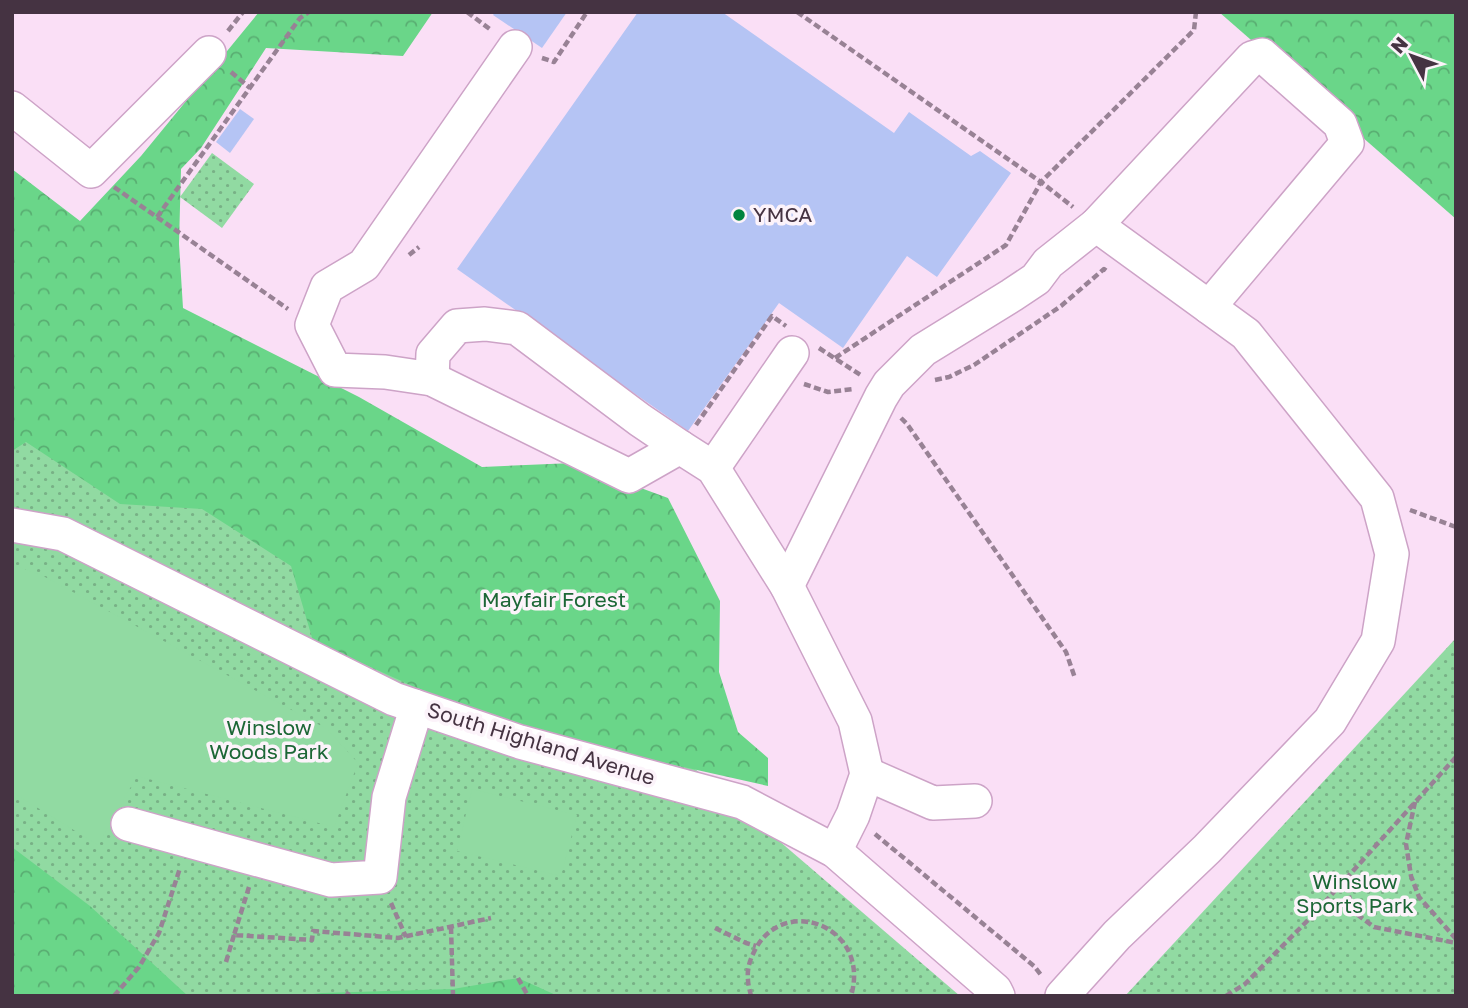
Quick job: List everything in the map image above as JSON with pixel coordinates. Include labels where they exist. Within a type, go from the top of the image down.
[{"type":"street","points":[[514,47],[364,265],[327,287],[312,325],[335,370],[385,372],[432,379],[629,476],[680,447]]},
{"type":"street","points":[[12,108],[91,171],[209,53]]},
{"type":"street","points":[[787,586],[885,391],[923,350],[1036,279],[1048,263],[1096,225],[1252,58],[1262,55],[1340,124],[1347,143],[1209,307]]},
{"type":"street","points":[[1052,986],[1117,935],[1207,849],[1330,721],[1378,641],[1392,554],[1377,498],[1246,334],[1096,225]]},
{"type":"street","points":[[432,379],[433,354],[457,326],[485,324],[517,328],[640,421],[713,468],[787,586],[855,721],[867,774],[853,815],[835,851]]},
{"type":"street","points":[[713,468],[800,352]]},
{"type":"street","name":"South Highland Avenue","points":[[12,525],[63,534],[381,693],[414,706],[520,742],[742,802],[835,851],[995,990],[998,996]]},
{"type":"street","points":[[128,824],[331,880],[380,877],[389,797],[414,706]]},
{"type":"street","points":[[867,774],[933,803],[975,801]]},
{"type":"path","points":[[293,12],[300,19]]},
{"type":"path","points":[[157,217],[300,19],[309,12]]},
{"type":"path","points":[[554,62],[587,12]]},
{"type":"path","points":[[797,12],[1041,182],[1096,225]]},
{"type":"path","points":[[835,358],[1006,245],[1041,182],[1194,30],[1196,12]]},
{"type":"path","points":[[91,171],[312,325]]},
{"type":"path","points":[[680,447],[772,316],[828,392],[852,389],[885,391],[949,377],[974,365],[1060,306],[1104,269],[1116,277]]},
{"type":"path","points":[[800,352],[835,358],[885,391],[1066,652],[1074,678]]},
{"type":"path","points":[[1377,498],[1456,527]]},
{"type":"path","points":[[1226,996],[1245,984],[1314,914],[1456,757]]},
{"type":"path","points":[[1415,801],[1406,844],[1411,876],[1419,897],[1456,941]]},
{"type":"path","points":[[853,815],[1034,966],[1052,986]]},
{"type":"path","points":[[114,996],[139,968],[159,933],[187,841]]},
{"type":"path","points":[[226,962],[257,859]]},
{"type":"path","points":[[1350,874],[1348,893],[1354,912],[1374,927],[1456,941]]},
{"type":"path","points":[[380,877],[406,937]]},
{"type":"path","points":[[234,935],[312,940],[313,931],[398,939],[491,918]]},
{"type":"path","points":[[751,996],[747,980],[749,962],[756,946],[768,933],[783,924],[801,921],[818,924],[833,932],[845,944],[853,960],[855,978],[850,996]]},
{"type":"path","points":[[451,927],[453,996]]},
{"type":"path","points":[[715,928],[756,946]]},
{"type":"path","points":[[518,978],[528,996]]},
{"type":"green space","name":"Mayfair Forest","points":[[259,12],[433,12],[403,56],[266,48],[201,148],[181,169],[179,244],[183,308],[359,397],[482,467],[573,463],[668,498],[720,601],[719,672],[738,732],[768,758],[768,786],[501,726],[313,641],[291,566],[202,509],[120,504],[26,442],[12,451],[12,169],[80,221],[141,156]]},
{"type":"green space","points":[[1219,12],[1456,12],[1456,219]]},
{"type":"green space","points":[[212,153],[254,184],[222,228],[180,197]]},
{"type":"green space","name":"Winslow Woods Park","points":[[72,235],[960,996],[12,996],[12,304]]},
{"type":"green space","points":[[12,564],[45,577],[327,729],[358,763],[334,827],[137,776],[98,845],[12,792]]},
{"type":"green space","name":"Winslow Sports Park","points":[[1456,638],[1456,996],[1125,996]]},
{"type":"green space","points":[[472,789],[577,815],[561,876],[457,851]]},
{"type":"green space","points":[[12,847],[90,906],[188,996],[12,996]]},
{"type":"green space","points":[[518,978],[558,996],[295,996],[453,989]]},
{"type":"building","points":[[495,12],[567,12],[542,48],[493,15]]},
{"type":"building","name":"YMCA","points":[[638,12],[722,12],[894,133],[909,112],[971,156],[980,151],[1011,173],[937,277],[907,256],[843,348],[779,303],[688,431],[457,269]]},
{"type":"building","points":[[240,109],[254,119],[230,153],[216,142]]},
{"type":"place","name":"YMCA","points":[[739,215]]}]
